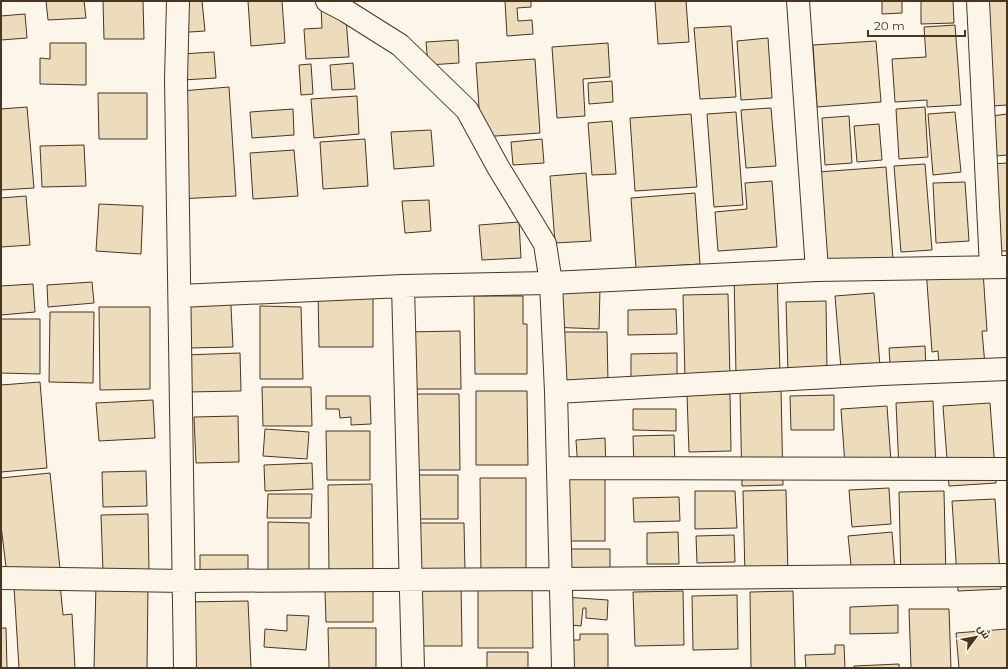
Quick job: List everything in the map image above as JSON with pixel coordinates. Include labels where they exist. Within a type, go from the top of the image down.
[{"type":"street","points":[[178,1],[176,80],[185,668]]},
{"type":"street","points":[[327,1],[346,11],[400,46],[467,110],[498,167],[545,244],[551,283],[556,392],[563,668]]},
{"type":"street","points":[[798,1],[817,270]]},
{"type":"street","points":[[180,296],[403,286],[551,283],[817,270],[999,267],[978,1]]},
{"type":"street","points":[[403,286],[412,668]]},
{"type":"street","points":[[556,392],[1007,369]]},
{"type":"street","points":[[558,468],[1007,469]]},
{"type":"street","points":[[1,578],[184,581],[1007,575]]},
{"type":"building","points":[[46,1],[84,1],[86,18],[48,20]]},
{"type":"building","points":[[103,1],[143,1],[144,39],[104,39]]},
{"type":"building","points":[[172,1],[202,1],[205,31],[174,33]]},
{"type":"building","points":[[248,1],[282,1],[285,43],[251,46]]},
{"type":"building","points":[[505,1],[531,1],[531,7],[517,8],[518,21],[532,20],[533,34],[507,36]]},
{"type":"building","points":[[655,1],[686,1],[689,42],[658,44]]},
{"type":"building","points":[[882,1],[902,1],[902,13],[882,14]]},
{"type":"building","points":[[921,1],[953,1],[954,23],[921,24]]},
{"type":"building","points":[[983,1],[1007,1],[1007,105],[992,106]]},
{"type":"building","points":[[345,5],[349,57],[306,59],[304,29],[322,28],[321,7]]},
{"type":"building","points":[[25,14],[27,38],[1,40],[1,16]]},
{"type":"building","points":[[955,25],[961,105],[927,107],[927,100],[895,102],[892,59],[926,57],[924,27]]},
{"type":"building","points":[[731,26],[736,97],[700,99],[694,28]]},
{"type":"building","points":[[768,38],[772,98],[741,100],[737,41]]},
{"type":"building","points":[[458,40],[459,63],[428,65],[426,42]]},
{"type":"building","points":[[876,41],[881,102],[817,107],[813,45]]},
{"type":"building","points":[[50,43],[86,43],[86,85],[40,84],[40,58],[50,59]]},
{"type":"building","points":[[608,43],[610,77],[583,79],[585,116],[557,118],[552,47]]},
{"type":"building","points":[[214,52],[216,78],[183,80],[181,54]]},
{"type":"building","points":[[535,59],[540,133],[481,137],[476,63]]},
{"type":"building","points":[[353,63],[355,89],[332,90],[330,65]]},
{"type":"building","points":[[311,64],[313,94],[301,95],[299,65]]},
{"type":"building","points":[[612,81],[613,102],[589,104],[588,83]]},
{"type":"building","points":[[229,87],[236,196],[178,199],[181,91]]},
{"type":"building","points":[[98,93],[147,93],[147,139],[99,139]]},
{"type":"building","points":[[357,96],[359,134],[314,138],[311,99]]},
{"type":"building","points":[[27,107],[34,188],[1,190],[1,109]]},
{"type":"building","points":[[925,107],[928,157],[899,159],[896,109]]},
{"type":"building","points":[[771,108],[776,166],[746,168],[741,110]]},
{"type":"building","points":[[293,109],[294,135],[252,138],[250,112]]},
{"type":"building","points":[[736,112],[743,205],[714,207],[707,114]]},
{"type":"building","points":[[955,112],[961,172],[933,175],[928,114]]},
{"type":"building","points":[[691,114],[697,187],[635,191],[630,118]]},
{"type":"building","points":[[1007,114],[1007,155],[996,156],[992,116]]},
{"type":"building","points":[[849,116],[852,163],[825,165],[822,118]]},
{"type":"building","points":[[612,121],[616,174],[592,175],[588,123]]},
{"type":"building","points":[[879,124],[882,160],[857,162],[854,126]]},
{"type":"building","points":[[431,130],[434,166],[394,169],[391,132]]},
{"type":"building","points":[[365,139],[368,186],[323,189],[320,142]]},
{"type":"building","points":[[542,139],[544,163],[513,165],[511,142]]},
{"type":"building","points":[[84,145],[86,186],[42,187],[40,146]]},
{"type":"building","points":[[294,150],[298,196],[253,199],[250,153]]},
{"type":"building","points":[[1007,163],[1007,251],[1001,251],[994,164]]},
{"type":"building","points":[[925,164],[932,250],[901,252],[894,166]]},
{"type":"building","points":[[886,167],[893,259],[826,263],[818,172]]},
{"type":"building","points":[[586,173],[591,241],[555,243],[550,176]]},
{"type":"building","points":[[772,181],[777,247],[718,251],[715,212],[747,209],[745,183]]},
{"type":"building","points":[[965,182],[969,241],[936,243],[933,183]]},
{"type":"building","points":[[695,193],[700,264],[636,268],[631,198]]},
{"type":"building","points":[[26,196],[30,245],[1,247],[1,198]]},
{"type":"building","points":[[429,200],[431,231],[405,233],[402,201]]},
{"type":"building","points":[[99,204],[143,206],[141,254],[96,251]]},
{"type":"building","points":[[519,222],[521,258],[482,260],[479,225]]},
{"type":"building","points":[[926,269],[983,271],[987,331],[982,331],[986,377],[940,379],[938,351],[932,352]]},
{"type":"building","points":[[777,271],[780,374],[736,375],[734,272]]},
{"type":"building","points":[[92,282],[94,303],[48,307],[47,285]]},
{"type":"building","points":[[33,284],[35,312],[1,315],[1,286]]},
{"type":"building","points":[[230,286],[233,347],[189,348],[186,287]]},
{"type":"building","points":[[551,287],[600,288],[599,329],[550,327]]},
{"type":"building","points":[[318,289],[373,289],[373,347],[319,347]]},
{"type":"building","points":[[874,293],[881,378],[842,381],[835,296]]},
{"type":"building","points":[[728,294],[730,378],[685,379],[683,295]]},
{"type":"building","points":[[474,296],[523,296],[523,324],[527,324],[527,374],[475,374]]},
{"type":"building","points":[[826,301],[827,372],[788,373],[786,302]]},
{"type":"building","points":[[260,306],[301,307],[303,379],[260,379]]},
{"type":"building","points":[[99,307],[150,307],[150,389],[100,390]]},
{"type":"building","points":[[676,309],[677,334],[628,335],[628,310]]},
{"type":"building","points":[[50,312],[94,312],[93,383],[49,382]]},
{"type":"building","points":[[1,319],[40,319],[40,374],[1,373]]},
{"type":"building","points":[[460,331],[461,389],[404,389],[404,332]]},
{"type":"building","points":[[547,332],[607,332],[608,383],[548,384]]},
{"type":"building","points":[[925,346],[926,369],[891,379],[889,348]]},
{"type":"building","points":[[240,353],[241,391],[187,392],[185,355]]},
{"type":"building","points":[[677,353],[677,384],[631,385],[631,354]]},
{"type":"building","points":[[40,382],[47,468],[1,472],[1,385]]},
{"type":"building","points":[[262,387],[311,387],[312,426],[263,426]]},
{"type":"building","points":[[781,389],[783,485],[742,486],[740,390]]},
{"type":"building","points":[[476,391],[527,391],[528,465],[476,465]]},
{"type":"building","points":[[408,394],[459,394],[460,470],[409,470]]},
{"type":"building","points":[[730,394],[731,451],[689,452],[687,395]]},
{"type":"building","points":[[834,395],[834,430],[791,430],[790,396]]},
{"type":"building","points":[[326,396],[370,396],[371,424],[351,425],[351,417],[340,418],[339,409],[326,409]]},
{"type":"building","points":[[153,400],[155,438],[99,441],[96,403]]},
{"type":"building","points":[[933,401],[936,468],[899,470],[896,403]]},
{"type":"building","points":[[990,403],[996,483],[949,486],[943,406]]},
{"type":"building","points":[[887,406],[892,476],[846,479],[841,409]]},
{"type":"building","points":[[633,409],[676,409],[676,431],[633,430]]},
{"type":"building","points":[[238,416],[239,462],[196,463],[194,417]]},
{"type":"building","points":[[265,429],[309,432],[307,459],[263,456]]},
{"type":"building","points":[[326,431],[370,431],[370,480],[327,480]]},
{"type":"building","points":[[674,435],[675,467],[634,467],[633,436]]},
{"type":"building","points":[[605,438],[606,469],[578,471],[576,440]]},
{"type":"building","points":[[312,463],[313,489],[265,491],[264,465]]},
{"type":"building","points":[[146,471],[147,506],[103,507],[102,472]]},
{"type":"building","points":[[50,473],[60,569],[7,575],[1,526],[1,478]]},
{"type":"building","points":[[413,475],[458,475],[458,519],[413,519]]},
{"type":"building","points":[[561,475],[605,476],[605,541],[561,541]]},
{"type":"building","points":[[480,478],[526,478],[526,576],[481,576]]},
{"type":"building","points":[[372,484],[373,574],[329,574],[328,485]]},
{"type":"building","points":[[889,488],[891,524],[852,527],[849,490]]},
{"type":"building","points":[[786,490],[788,576],[745,576],[743,491]]},
{"type":"building","points":[[695,491],[735,491],[737,528],[695,529]]},
{"type":"building","points":[[944,491],[946,579],[901,580],[899,492]]},
{"type":"building","points":[[268,494],[312,494],[311,518],[267,518]]},
{"type":"building","points":[[679,497],[680,521],[634,522],[633,498]]},
{"type":"building","points":[[995,499],[1001,589],[958,591],[952,501]]},
{"type":"building","points":[[148,514],[149,572],[103,572],[101,515]]},
{"type":"building","points":[[268,522],[309,523],[309,573],[268,572]]},
{"type":"building","points":[[415,523],[464,523],[465,571],[416,571]]},
{"type":"building","points":[[678,532],[679,564],[647,564],[647,533]]},
{"type":"building","points":[[892,532],[895,571],[852,574],[848,536]]},
{"type":"building","points":[[734,535],[735,562],[697,563],[696,536]]},
{"type":"building","points":[[563,549],[610,549],[610,575],[563,576]]},
{"type":"building","points":[[200,555],[248,555],[248,583],[200,583]]},
{"type":"building","points":[[416,582],[461,582],[462,646],[417,646]]},
{"type":"building","points":[[60,584],[63,615],[72,614],[75,668],[19,668],[14,587]]},
{"type":"building","points":[[96,584],[148,586],[147,668],[94,668]]},
{"type":"building","points":[[478,590],[532,590],[533,648],[478,648]]},
{"type":"building","points":[[325,591],[373,591],[373,622],[326,622]]},
{"type":"building","points":[[683,591],[684,645],[635,646],[633,592]]},
{"type":"building","points":[[793,591],[795,668],[751,668],[750,592]]},
{"type":"building","points":[[737,595],[738,649],[693,650],[692,596]]},
{"type":"building","points":[[564,597],[608,600],[607,620],[586,618],[586,608],[583,608],[581,626],[562,624]]},
{"type":"building","points":[[248,601],[251,668],[187,668],[185,602]]},
{"type":"building","points":[[898,605],[898,633],[850,634],[850,607]]},
{"type":"building","points":[[909,609],[949,609],[951,668],[911,668]]},
{"type":"building","points":[[287,615],[309,616],[306,650],[264,647],[265,629],[287,631]]},
{"type":"building","points":[[1,628],[6,628],[7,668],[1,668]]},
{"type":"building","points":[[328,628],[376,628],[376,668],[329,668]]},
{"type":"building","points":[[1007,629],[1007,668],[959,668],[956,633]]},
{"type":"building","points":[[580,634],[608,634],[608,668],[564,668],[563,640],[580,640]]},
{"type":"building","points":[[835,645],[844,645],[845,668],[806,668],[805,655],[835,654]]},
{"type":"building","points":[[487,652],[528,652],[528,668],[487,668]]},
{"type":"building","points":[[899,664],[899,668],[854,668],[854,666]]}]
